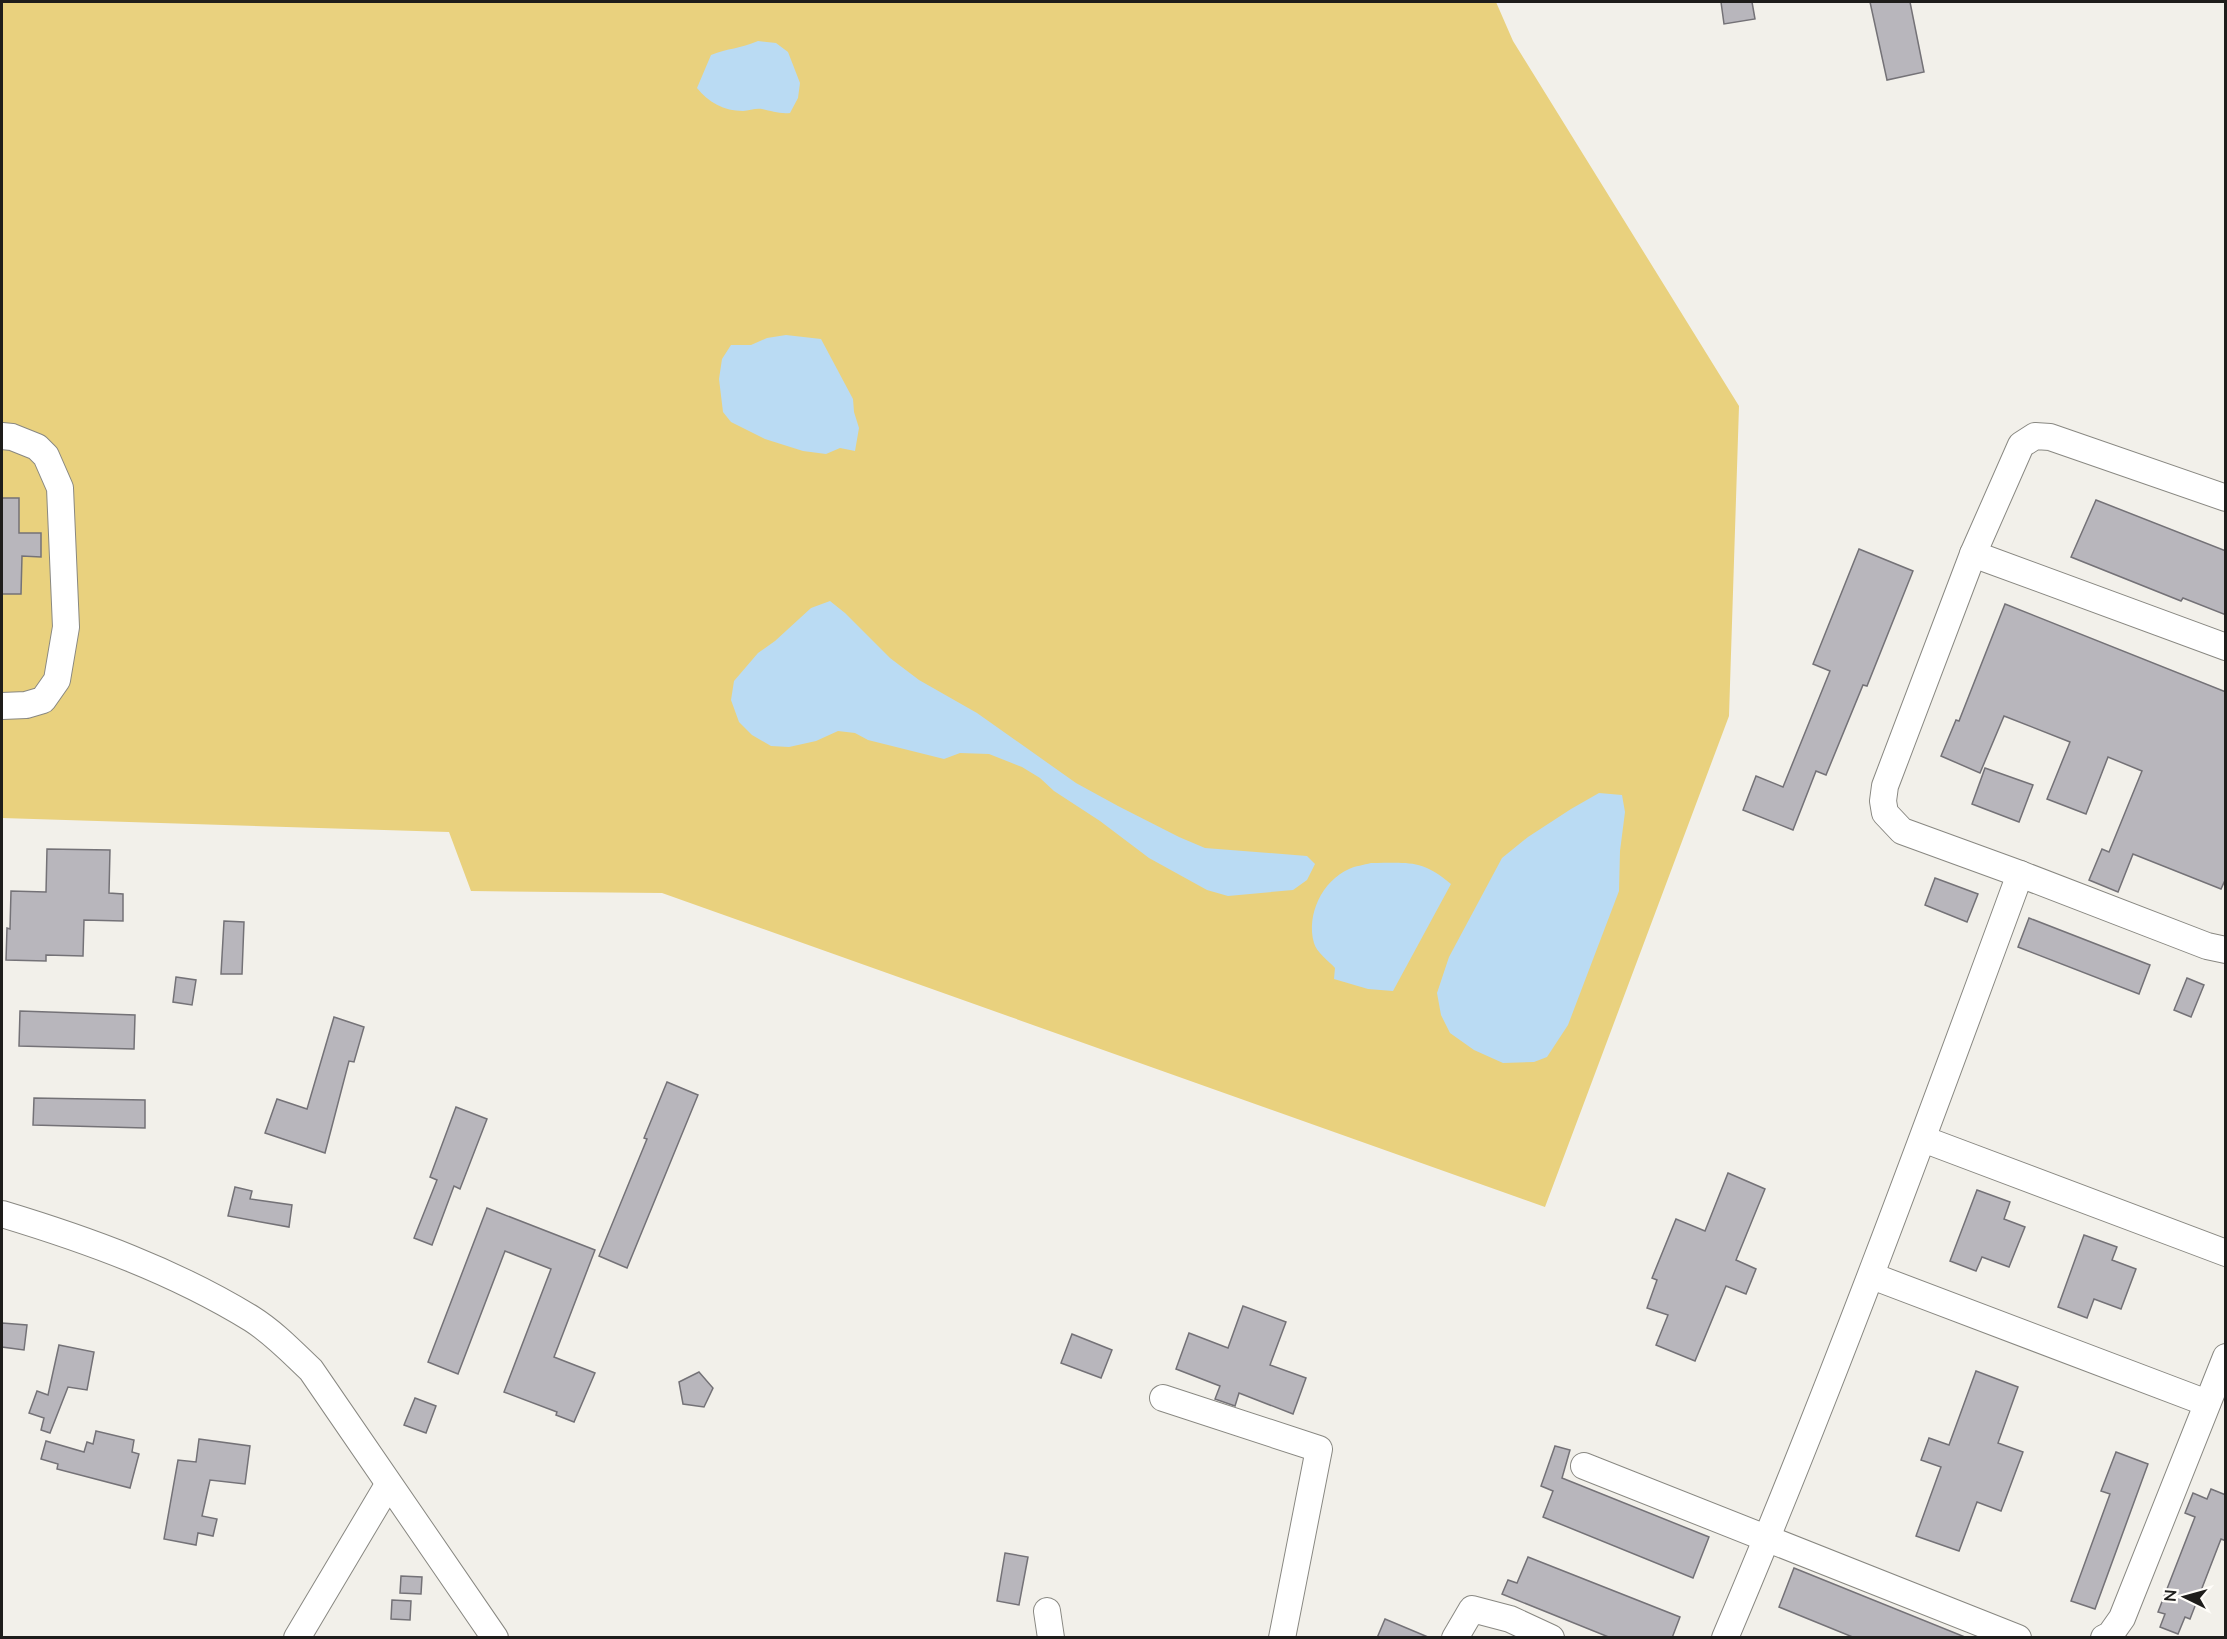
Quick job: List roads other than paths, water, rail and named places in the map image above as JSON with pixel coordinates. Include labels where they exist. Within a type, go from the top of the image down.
[{"type":"street","points":[[2,436],[12,437],[37,447],[46,456],[60,488],[66,627],[57,680],[43,700],[26,705],[2,706]]},
{"type":"street","points":[[2226,498],[2050,437],[2035,436],[2021,445],[1973,554],[1885,786],[1883,801],[1885,813],[1902,831],[2207,946],[2226,950]]},
{"type":"street","points":[[1973,554],[2226,647]]},
{"type":"street","points":[[1725,1638],[1872,1276],[2020,874]]},
{"type":"street","points":[[1923,1139],[2226,1253]]},
{"type":"street","points":[[2,1214],[80,1238],[173,1277],[253,1320],[284,1344],[311,1370],[495,1638]]},
{"type":"street","points":[[1872,1276],[2207,1403]]},
{"type":"street","points":[[2104,1638],[2110,1635],[2122,1618],[2226,1358]]},
{"type":"street","points":[[1163,1398],[1319,1449],[1282,1638]]},
{"type":"street","points":[[1584,1466],[2018,1638]]},
{"type":"street","points":[[297,1638],[388,1485]]},
{"type":"street","points":[[1455,1638],[1472,1610],[1510,1619],[1551,1638]]},
{"type":"street","points":[[1047,1611],[1051,1638]]},
{"type":"water","points":[[758,41],[776,43],[788,52],[800,83],[798,98],[790,113],[759,109],[743,111],[729,109],[706,98],[697,88],[711,55]]},
{"type":"water","points":[[786,335],[821,339],[853,399],[859,428],[855,451],[840,448],[826,454],[803,451],[765,439],[731,422],[723,412],[719,379],[722,359],[731,345],[751,345],[767,338]]},
{"type":"water","points":[[830,601],[890,658],[919,680],[977,713],[1076,783],[1179,837],[1205,848],[1307,856],[1315,864],[1307,880],[1293,890],[1228,896],[1207,890],[1149,858],[1100,821],[1054,791],[1040,778],[1022,767],[989,754],[960,753],[944,759],[868,740],[855,733],[838,731],[816,741],[789,747],[771,746],[752,735],[739,722],[731,700],[734,681],[758,653],[775,641],[811,608]]},
{"type":"water","points":[[1599,793],[1622,795],[1625,812],[1620,851],[1619,891],[1568,1025],[1547,1057],[1534,1062],[1503,1063],[1474,1050],[1450,1033],[1441,1015],[1437,993],[1449,957],[1502,858],[1528,837]]},
{"type":"water","points":[[1371,863],[1405,863],[1423,866],[1451,884],[1393,991],[1368,989],[1334,979],[1335,968],[1317,950],[1312,932],[1314,910],[1324,890],[1339,874]]}]
